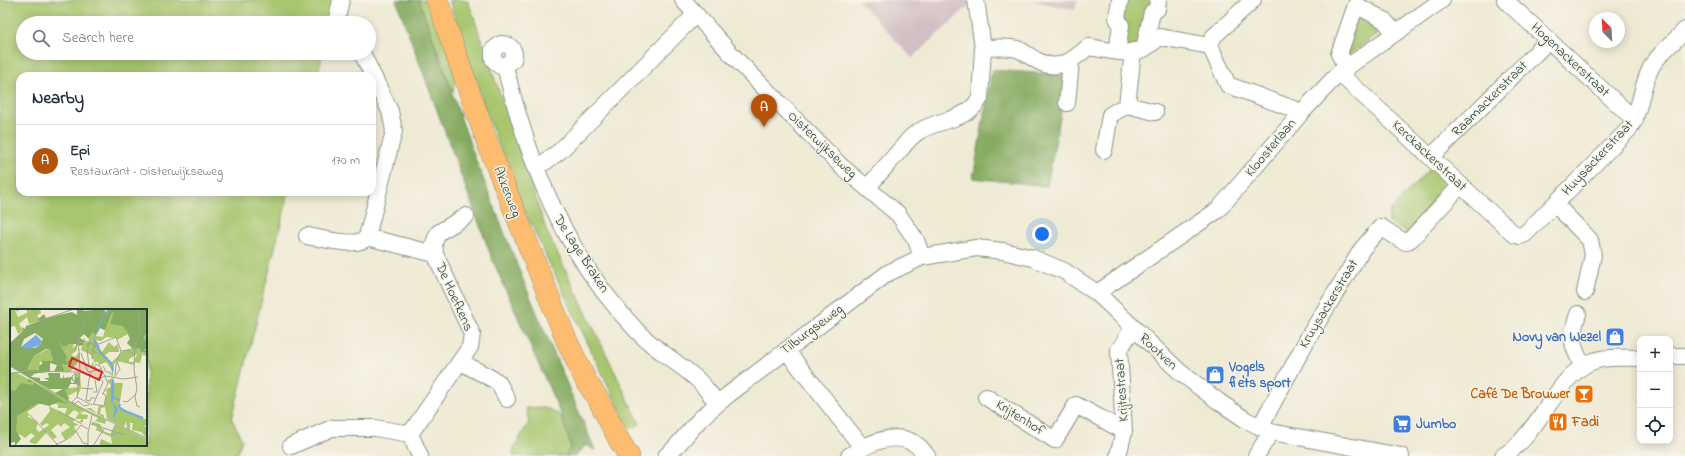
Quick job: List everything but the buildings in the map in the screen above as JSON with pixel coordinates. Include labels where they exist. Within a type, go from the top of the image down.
[{"type":"main road","name":"Akkerweg","points":[[438,0],[490,150],[566,339],[586,381],[629,456]]},
{"type":"main road","name":"Akkerweg","points":[[586,381],[591,400],[612,456]]},
{"type":"street","points":[[338,16],[341,0]]},
{"type":"street","name":"Oisterwijkseweg","points":[[682,0],[733,56],[842,167],[898,214],[916,240],[922,257]]},
{"type":"street","points":[[867,188],[914,135],[930,125],[961,116],[973,109],[980,98],[983,48],[976,0]]},
{"type":"street","points":[[1117,51],[1121,24],[1116,18],[1120,0]]},
{"type":"street","points":[[1127,105],[1138,50],[1152,12],[1157,9],[1158,0]]},
{"type":"street","points":[[1253,0],[1212,37],[1210,46],[1228,85],[1302,112]]},
{"type":"street","name":"Kloosterlaan","points":[[1097,293],[1218,210],[1302,112],[1343,70],[1442,0]]},
{"type":"street","name":"Hogenackerstraat","points":[[1505,0],[1635,120]]},
{"type":"street","points":[[1343,70],[1339,54],[1356,5],[1384,20],[1395,33]]},
{"type":"street","points":[[545,162],[560,151],[695,14]]},
{"type":"street","name":"Huysackerstraat","points":[[1520,236],[1525,234],[1629,129],[1635,120],[1646,78],[1653,64],[1685,30]]},
{"type":"street","points":[[983,48],[1007,47],[1019,49],[1043,64],[1054,67],[1063,66],[1071,62],[1088,47],[1117,51],[1138,50],[1160,37],[1210,46]]},
{"type":"street","name":"Raamackerstraat","points":[[1431,157],[1549,40]]},
{"type":"street","points":[[365,60],[371,72]]},
{"type":"street","points":[[1067,103],[1071,62]]},
{"type":"street","name":"De Lage Braken","points":[[505,66],[514,106],[535,168],[556,216],[586,266],[621,314],[640,334],[656,350],[698,380],[713,408]]},
{"type":"street","name":"Kerckackerstraat","points":[[1343,70],[1431,157],[1515,234],[1520,236]]},
{"type":"street","points":[[307,236],[353,243],[365,240],[367,236],[394,131],[390,111],[376,82]]},
{"type":"street","points":[[1104,150],[1110,115],[1127,105],[1155,112]]},
{"type":"street","name":"Kruysackerstraat","points":[[1256,456],[1265,429],[1308,338],[1362,248],[1381,227],[1406,242],[1411,239],[1461,185]]},
{"type":"street","points":[[1554,204],[1590,240],[1593,255],[1585,292]]},
{"type":"street","name":"De Hoefkens","points":[[410,434],[470,347],[472,334],[435,254],[434,243],[438,233],[466,216]]},
{"type":"street","name":"De Hoefkens","points":[[367,236],[435,254]]},
{"type":"street","name":"Rootven","points":[[922,257],[961,249],[976,248],[1003,251],[1033,258],[1064,271],[1097,293],[1181,373],[1246,420],[1265,429],[1401,456]]},
{"type":"street","name":"Tilburgseweg","points":[[666,456],[701,418],[786,350],[888,273],[922,257]]},
{"type":"street","points":[[1578,314],[1574,327],[1572,345],[1582,366]]},
{"type":"street","name":"Krijtestraat","points":[[1118,456],[1124,431],[1119,350],[1133,328]]},
{"type":"street","points":[[786,350],[855,452],[894,437],[911,440],[927,456]]},
{"type":"street","points":[[1673,356],[1685,356]]},
{"type":"street","points":[[1503,456],[1522,441],[1571,376],[1582,366],[1602,359],[1637,358]]},
{"type":"street","points":[[461,362],[498,382],[507,400]]},
{"type":"street","name":"Krijtenhof","points":[[986,397],[1055,440],[1076,405],[1124,431]]},
{"type":"street","name":"Tilburgseweg","points":[[682,456],[713,408]]},
{"type":"street","points":[[291,446],[332,428],[375,428],[410,434],[420,456]]},
{"type":"shaded area","points":[[858,0],[975,0],[912,58]]},
{"type":"shaded area","points":[[1030,0],[1077,0],[1075,10]]},
{"type":"green space","points":[[0,0],[335,0],[332,16],[16,16],[16,60],[321,60],[318,72],[16,72],[16,196],[288,196],[232,419],[242,440],[236,456],[0,456]]},
{"type":"green space","points":[[396,0],[419,0],[475,158],[523,280],[595,450],[586,445],[576,456],[565,456],[571,447],[561,415],[493,261]]},
{"type":"green space","points":[[419,0],[434,0],[455,77],[453,92]]},
{"type":"green space","points":[[449,0],[467,0],[471,9],[547,232],[640,424],[629,429],[521,204],[484,107]]},
{"type":"green space","points":[[1123,0],[1155,0],[1140,46],[1121,46]]},
{"type":"green space","points":[[1355,11],[1384,26],[1379,33],[1347,56]]},
{"type":"green space","points":[[992,70],[1068,75],[1047,186],[973,178]]},
{"type":"green space","points":[[1433,165],[1447,178],[1450,188],[1410,235],[1388,222],[1390,211]]},
{"type":"green space","points":[[540,407],[555,412],[563,420],[571,447],[565,456],[513,456],[514,448],[529,422],[526,408]]},
{"type":"place","name":"Epi","points":[[764,127]]},
{"type":"place","name":"Novy van Wezel","points":[[1615,337]]},
{"type":"place","name":"Vogels fiets sport","points":[[1215,375]]},
{"type":"place","name":"Café De Brouwer","points":[[1584,394]]},
{"type":"place","name":"Fadi","points":[[1558,422]]},
{"type":"place","name":"Jumbo","points":[[1402,424]]}]
